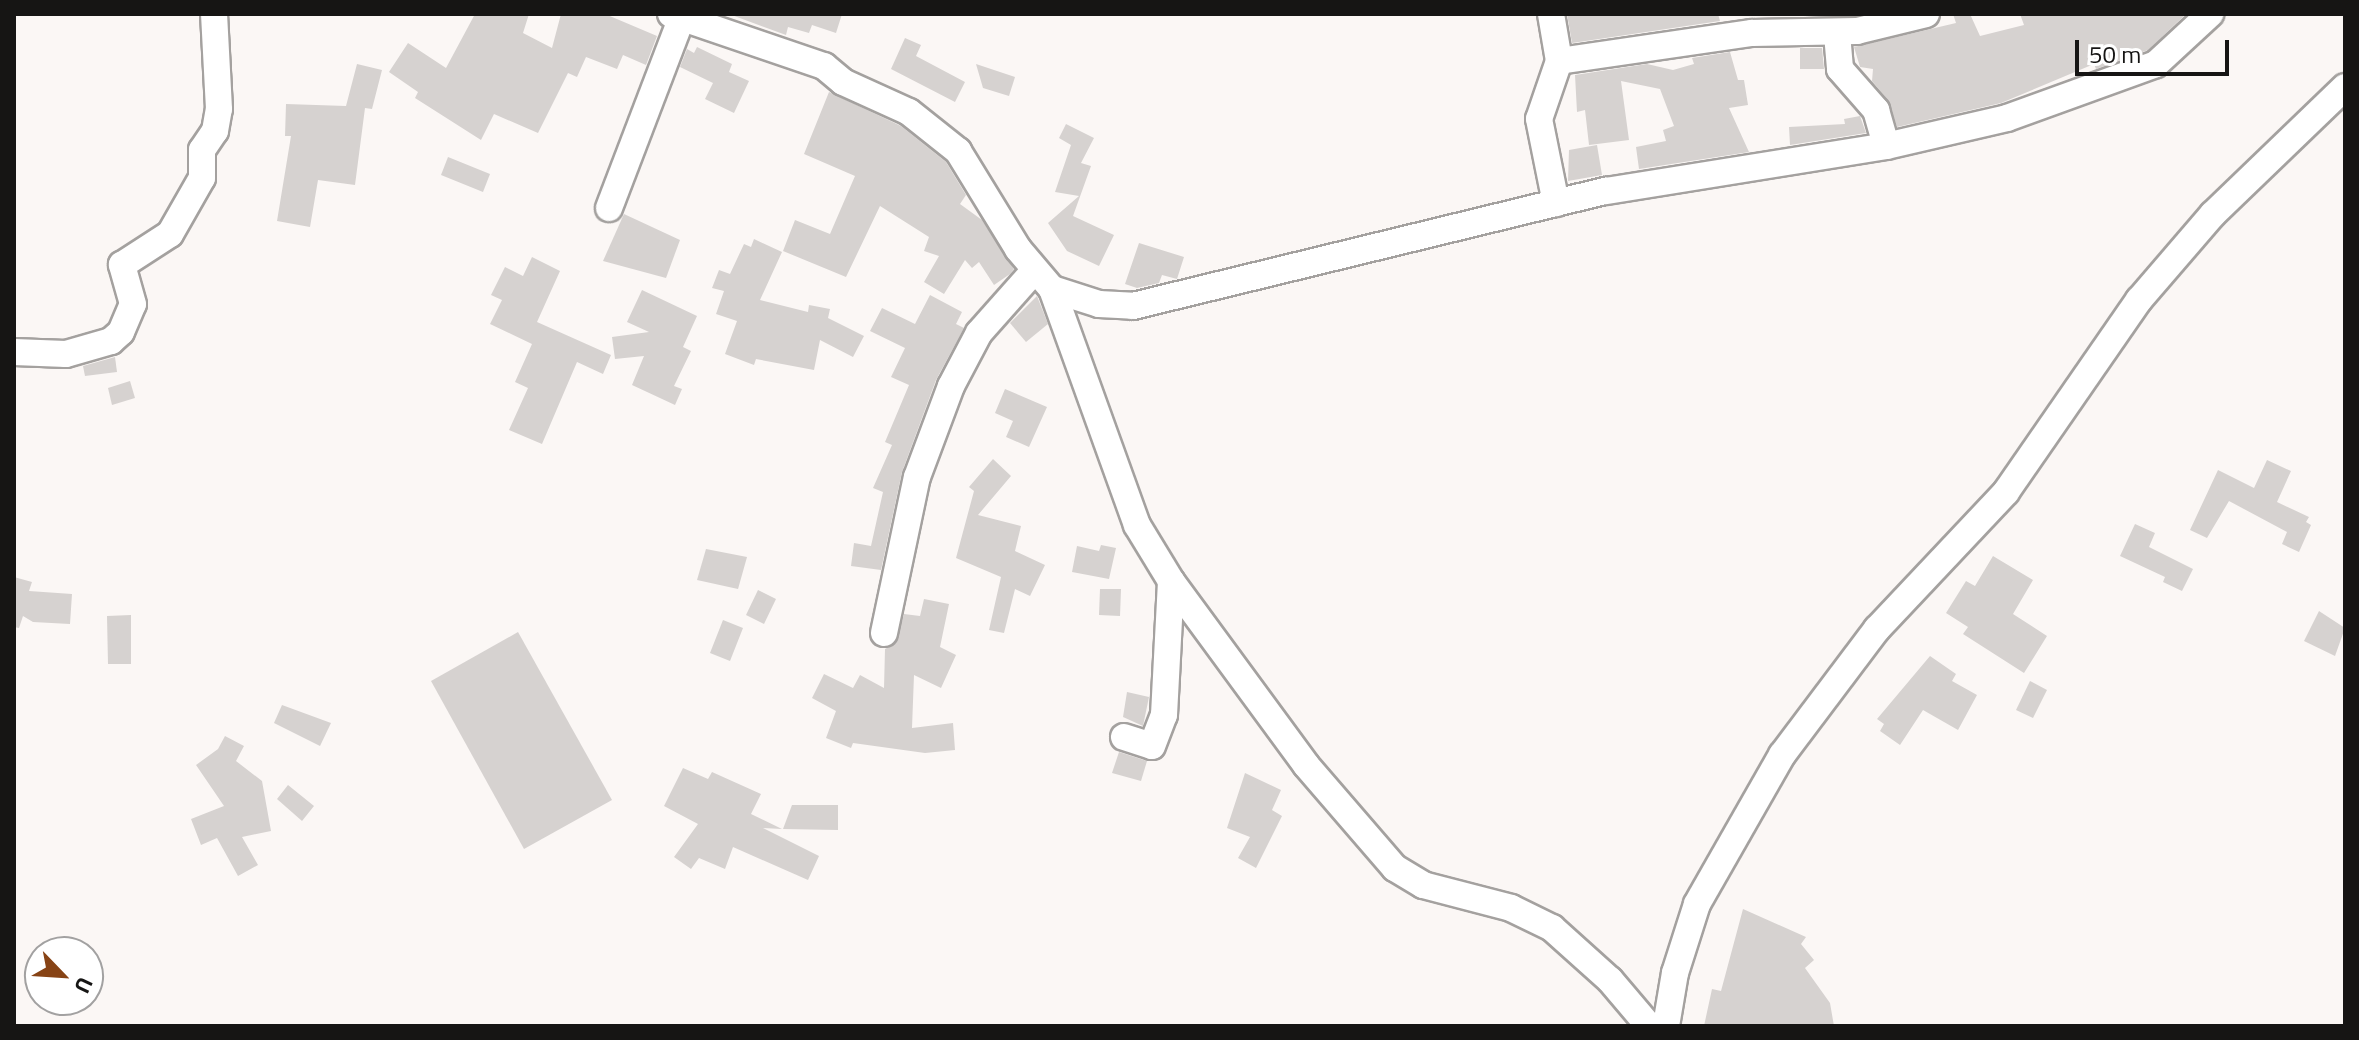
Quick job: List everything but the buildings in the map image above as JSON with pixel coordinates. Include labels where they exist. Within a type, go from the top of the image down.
[{"type":"street","points":[[14,352],[66,354],[111,341],[121,332],[133,304],[122,265],[170,234],[202,178],[202,150],[215,131],[219,109],[214,14]]},
{"type":"street","points":[[1551,14],[1559,61],[1539,119],[1556,203]]},
{"type":"street","points":[[1559,61],[1752,33],[1837,34],[1926,14]]},
{"type":"street","points":[[1043,280],[1099,304],[1133,306],[1556,203],[1699,173],[1886,146],[2007,118],[2114,83],[2174,51],[2210,14]]},
{"type":"street","points":[[609,208],[676,15],[824,66],[843,82],[923,121],[958,151],[977,176],[1043,280],[1137,525],[1171,581],[1306,765],[1395,868],[1423,885],[1511,908],[1552,928],[1610,980],[1649,1026]]},
{"type":"street","points":[[1837,34],[1840,69],[1876,110],[1886,146]]},
{"type":"street","points":[[1666,1026],[1675,973],[1697,904],[1720,856],[1782,755],[1877,629],[2026,466],[2139,300],[2213,214],[2345,87]]},
{"type":"street","points":[[884,633],[917,477],[951,386],[979,333],[1043,280]]},
{"type":"street","points":[[1124,737],[1152,746],[1164,715],[1171,581]]}]
